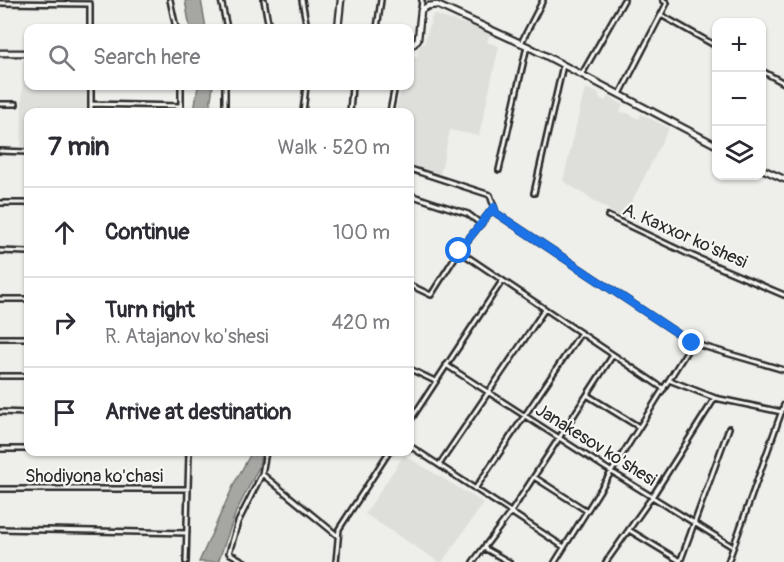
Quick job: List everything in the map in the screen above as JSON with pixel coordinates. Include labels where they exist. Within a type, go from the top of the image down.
[{"type":"street","points":[[171,0],[175,24]]},
{"type":"street","points":[[221,0],[226,24]]},
{"type":"street","points":[[264,0],[268,24]]},
{"type":"street","points":[[302,0],[305,24]]},
{"type":"street","points":[[338,24],[341,0]]},
{"type":"street","points":[[378,24],[381,0]]},
{"type":"street","points":[[414,44],[418,39],[422,0]]},
{"type":"street","points":[[521,44],[543,0]]},
{"type":"street","points":[[582,74],[624,0]]},
{"type":"street","points":[[620,94],[667,3],[663,0]]},
{"type":"street","points":[[0,3],[90,4],[90,24]]},
{"type":"street","points":[[421,10],[437,5],[527,46],[712,142]]},
{"type":"street","points":[[661,15],[712,43]]},
{"type":"street","points":[[499,170],[527,46]]},
{"type":"street","points":[[0,53],[24,53]]},
{"type":"street","points":[[534,193],[563,65]]},
{"type":"street","points":[[764,72],[784,83]]},
{"type":"street","points":[[91,90],[91,108]]},
{"type":"street","points":[[91,104],[181,106],[181,90]]},
{"type":"street","points":[[225,90],[225,108]]},
{"type":"street","points":[[303,108],[306,90]]},
{"type":"street","points":[[350,108],[352,90]]},
{"type":"street","points":[[391,108],[394,90]]},
{"type":"street","points":[[0,104],[15,104]]},
{"type":"street","points":[[0,151],[24,152]]},
{"type":"street","points":[[414,171],[490,195],[496,213],[692,343],[784,370]]},
{"type":"street","points":[[766,171],[784,179]]},
{"type":"street","points":[[414,196],[468,214],[481,224]]},
{"type":"street","points":[[0,203],[24,203]]},
{"type":"street","points":[[414,287],[431,295],[459,251],[494,207]]},
{"type":"street","name":"A. Kaxxor ko'shesi","points":[[608,216],[688,254],[784,295]]},
{"type":"street","points":[[0,251],[24,252]]},
{"type":"street","points":[[459,251],[664,389]]},
{"type":"street","points":[[414,415],[502,281]]},
{"type":"street","points":[[0,299],[24,299]]},
{"type":"street","points":[[439,465],[545,309]]},
{"type":"street","points":[[475,489],[580,333]]},
{"type":"street","points":[[0,338],[24,338]]},
{"type":"street","points":[[555,562],[692,343]]},
{"type":"street","points":[[473,562],[511,512],[613,355]]},
{"type":"street","name":"Janakesov ko'shesi","points":[[446,365],[733,547]]},
{"type":"street","points":[[414,371],[435,381]]},
{"type":"street","points":[[0,376],[24,376]]},
{"type":"street","points":[[669,380],[715,398],[782,412]]},
{"type":"street","points":[[587,395],[640,427]]},
{"type":"street","points":[[606,562],[652,497],[715,398]]},
{"type":"street","points":[[728,562],[784,405]]},
{"type":"street","points":[[0,412],[24,413]]},
{"type":"street","points":[[629,530],[680,562],[729,428]]},
{"type":"street","points":[[0,449],[24,449]]},
{"type":"street","points":[[414,449],[564,547]]},
{"type":"street","points":[[186,562],[189,456]]},
{"type":"street","points":[[245,562],[229,553],[238,522],[262,474],[265,456]]},
{"type":"street","points":[[336,562],[339,528],[386,456]]},
{"type":"street","points":[[262,474],[339,537]]},
{"type":"street","points":[[534,477],[587,511]]},
{"type":"street","name":"Shodiyona ko'chasi","points":[[0,489],[188,489]]},
{"type":"street","points":[[0,529],[187,533]]},
{"type":"street","points":[[484,548],[509,562]]},
{"type":"shaded area","points":[[185,0],[201,0],[205,24],[189,24]]},
{"type":"shaded area","points":[[433,14],[464,24],[465,22],[490,34],[487,42],[499,46],[479,136],[450,130],[440,175],[414,167],[414,108],[396,108],[401,90],[414,90],[414,57],[417,58],[419,44],[424,44]]},
{"type":"shaded area","points":[[23,61],[24,90],[87,90],[87,108],[24,108],[24,147],[21,147]]},
{"type":"shaded area","points":[[585,88],[600,94],[598,97],[605,101],[608,96],[623,105],[620,111],[624,114],[625,112],[639,119],[641,114],[669,128],[623,219],[563,181]]},
{"type":"shaded area","points":[[197,90],[212,90],[210,108],[195,108]]},
{"type":"shaded area","points":[[260,456],[259,467],[236,512],[218,562],[199,562],[235,482],[249,457]]},
{"type":"shaded area","points":[[403,456],[484,503],[442,562],[365,514]]},
{"type":"route","points":[[459,251],[494,207],[496,213],[692,343]]}]
